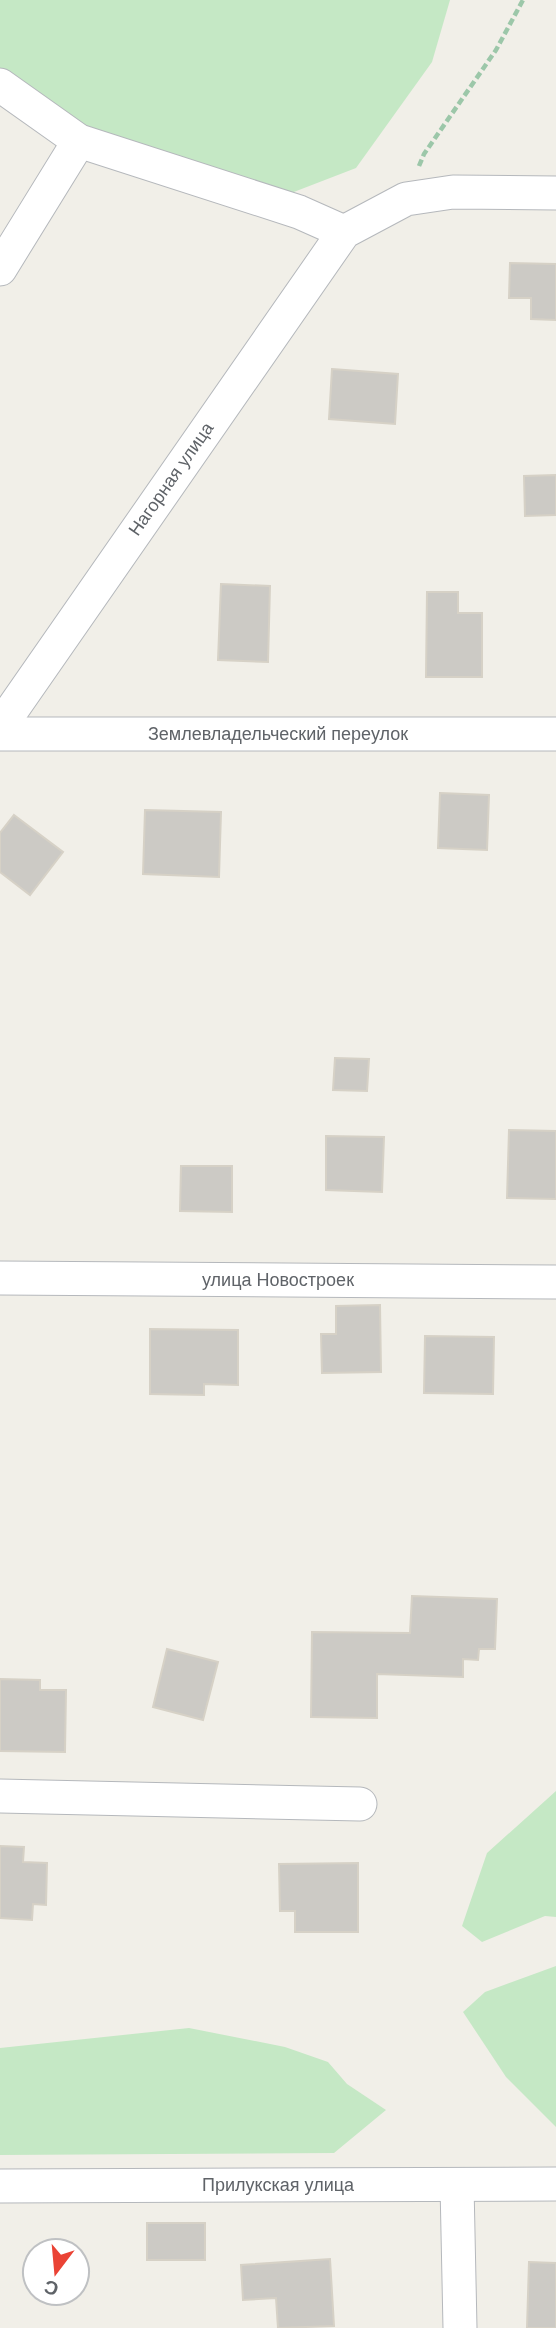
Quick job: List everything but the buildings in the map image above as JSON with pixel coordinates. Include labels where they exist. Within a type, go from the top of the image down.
[{"type":"street","points":[[0,85],[79,141],[299,212],[344,232],[406,199],[453,192],[556,193]]},
{"type":"street","points":[[0,270],[79,141]]},
{"type":"street","name":"Нагорная улица","points":[[0,727],[344,232]]},
{"type":"street","name":"Землевладельческий переулок","points":[[0,734],[556,734]]},
{"type":"street","name":"улица Новостроек","points":[[0,1278],[556,1282]]},
{"type":"street","points":[[0,1796],[360,1804]]},
{"type":"street","name":"Прилукская улица","points":[[0,2186],[556,2184]]},
{"type":"street","points":[[457,2185],[460,2328]]},
{"type":"path","points":[[406,199],[424,154],[496,50],[523,0]]},
{"type":"green space","points":[[0,0],[450,0],[432,62],[356,168],[286,195],[83,133],[0,75]]},
{"type":"green space","points":[[556,1791],[556,1917],[545,1916],[482,1942],[462,1926],[487,1853]]},
{"type":"green space","points":[[556,1966],[556,2127],[506,2077],[463,2012],[485,1992]]},
{"type":"green space","points":[[189,2028],[285,2047],[328,2062],[347,2084],[386,2110],[334,2153],[0,2155],[0,2048]]}]
